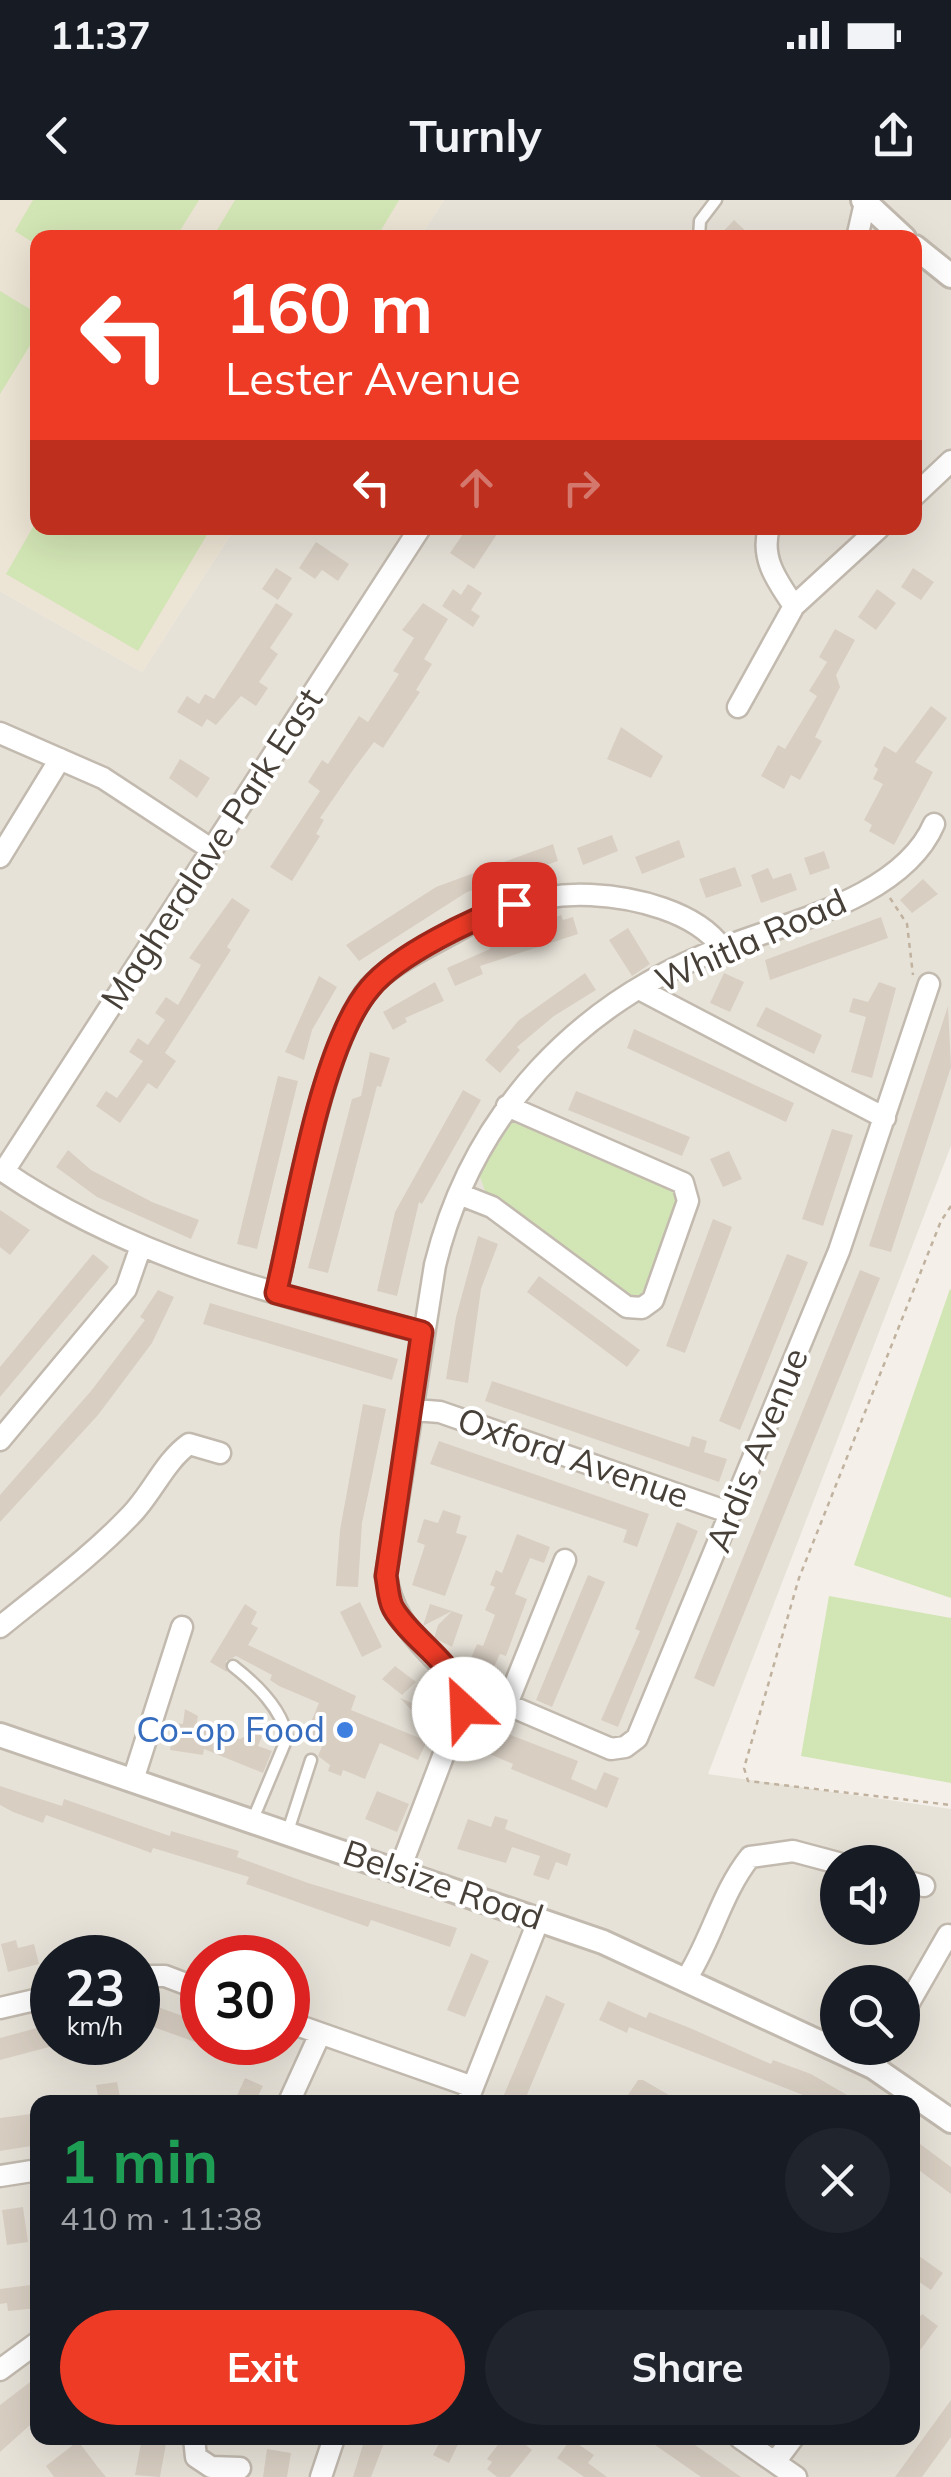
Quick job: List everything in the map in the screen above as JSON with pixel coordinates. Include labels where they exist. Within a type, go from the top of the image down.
[{"type":"street","points":[[858,230],[864,201]]},
{"type":"street","points":[[864,201],[895,230]]},
{"type":"street","points":[[922,253],[951,276]]},
{"type":"street","points":[[922,489],[951,462]]},
{"type":"street","name":"Magheralave Park East","points":[[2,1170],[415,535]]},
{"type":"street","points":[[768,535],[767,556],[774,576],[794,606]]},
{"type":"street","points":[[738,707],[794,606],[872,535]]},
{"type":"street","points":[[0,733],[103,778],[211,849]]},
{"type":"street","points":[[0,857],[60,759]]},
{"type":"street","name":"Whitla Road","points":[[466,1696],[460,1680],[429,1654],[391,1606],[386,1576],[414,1410],[422,1332],[445,1225],[480,1147],[538,1066],[641,990],[722,948],[806,919],[878,880],[914,859],[934,824]]},
{"type":"street","points":[[276,1293],[318,1116],[341,1040],[362,1000],[387,972],[493,912],[559,895],[602,895],[641,902],[694,923],[722,948]]},
{"type":"street","name":"Ardis Avenue","points":[[466,1696],[485,1695],[611,1749],[625,1748],[637,1738],[838,1251],[929,984]]},
{"type":"street","points":[[641,990],[885,1118]]},
{"type":"street","points":[[459,1194],[492,1207],[626,1307],[642,1308],[652,1300],[688,1201],[683,1183],[507,1106]]},
{"type":"street","points":[[2,1170],[60,1208],[141,1246],[276,1293],[422,1332]]},
{"type":"street","points":[[0,1440],[126,1289],[141,1246]]},
{"type":"street","name":"Oxford Avenue","points":[[414,1410],[440,1412],[731,1512]]},
{"type":"street","points":[[0,1627],[108,1538],[140,1506],[178,1452],[190,1444],[220,1453]]},
{"type":"street","points":[[508,1704],[565,1560]]},
{"type":"street","points":[[133,1780],[182,1627]]},
{"type":"street","points":[[400,1869],[466,1696]]},
{"type":"street","name":"Belsize Road","points":[[0,1735],[540,1919],[820,2034]]},
{"type":"street","points":[[685,1982],[720,1921],[736,1876],[750,1858],[793,1850],[820,1857]]},
{"type":"street","points":[[920,1885],[924,1886]]},
{"type":"street","points":[[310,2030],[470,2095],[540,1919]]},
{"type":"street","points":[[920,1984],[948,1935]]},
{"type":"street","points":[[0,2008],[30,2001]]},
{"type":"street","points":[[292,2095],[320,2034]]},
{"type":"street","name":"Belsize Road","points":[[887,2065],[951,2121]]},
{"type":"street","points":[[0,2176],[30,2171]]},
{"type":"street","points":[[0,2370],[30,2348]]},
{"type":"street","points":[[195,2445],[196,2457],[211,2467],[243,2465]]},
{"type":"street","points":[[321,2477],[332,2445]]},
{"type":"street","points":[[750,2445],[796,2477]]},
{"type":"street","points":[[775,2462],[787,2445]]},
{"type":"lane","points":[[699,230],[700,221],[716,200]]},
{"type":"lane","points":[[233,1666],[256,1686],[282,1720],[287,1738],[253,1820]]},
{"type":"lane","points":[[288,1831],[311,1760]]},
{"type":"path","points":[[878,880],[908,924],[929,984]]},
{"type":"path","points":[[951,1206],[941,1220],[799,1578],[744,1768],[748,1781],[951,1805]]},
{"type":"shaded area","points":[[0,200],[444,200],[425,230],[30,230],[30,535],[230,535],[142,672],[0,591]]},
{"type":"shaded area","points":[[444,200],[951,200],[951,1146],[708,1774],[951,1809],[951,2477],[0,2477],[0,591],[142,672],[230,535],[922,535],[922,230],[425,230]]},
{"type":"shaded area","points":[[57,1766],[184,1808],[181,1812],[60,1771]]},
{"type":"green space","points":[[33,200],[199,200],[180,230],[30,230],[30,241],[15,231]]},
{"type":"green space","points":[[235,200],[399,200],[381,230],[217,230]]},
{"type":"green space","points":[[0,291],[30,309],[30,345],[0,394]]},
{"type":"green space","points":[[30,532],[207,535],[138,651],[6,574]]},
{"type":"green space","points":[[512,1122],[670,1183],[677,1204],[647,1292],[633,1301],[488,1199],[479,1174]]},
{"type":"green space","points":[[951,1290],[951,1598],[854,1565]]},
{"type":"green space","points":[[829,1596],[951,1618],[951,1783],[801,1756]]},
{"type":"building","points":[[734,220],[745,230],[725,230]]},
{"type":"building","points":[[462,535],[496,535],[474,569],[450,553]]},
{"type":"building","points":[[316,542],[349,564],[338,581],[322,570],[315,579],[299,568]]},
{"type":"building","points":[[276,568],[292,578],[278,600],[262,589]]},
{"type":"building","points":[[913,568],[934,582],[921,600],[901,587]]},
{"type":"building","points":[[468,584],[482,593],[471,610],[480,616],[473,627],[442,606],[453,589],[461,595]]},
{"type":"building","points":[[877,589],[896,603],[876,630],[858,617]]},
{"type":"building","points":[[276,603],[293,614],[270,648],[278,654],[259,682],[268,688],[256,706],[241,696],[216,725],[207,719],[202,727],[177,712],[187,696],[199,704],[205,694],[214,699]]},
{"type":"building","points":[[423,603],[448,619],[424,659],[432,664],[416,690],[420,692],[383,748],[374,742],[320,818],[324,820],[316,834],[320,836],[292,881],[270,867],[320,791],[308,782],[322,760],[328,764],[359,716],[368,722],[399,674],[393,671],[414,638],[402,630]]},
{"type":"building","points":[[835,629],[855,640],[836,675],[840,687],[815,737],[822,741],[800,780],[791,775],[784,789],[761,776],[778,745],[785,749],[817,696],[809,691],[827,662],[819,657]]},
{"type":"building","points":[[931,706],[947,718],[915,762],[933,772],[894,845],[869,831],[872,825],[864,820],[883,784],[873,779],[878,769],[874,766],[884,746],[896,753]]},
{"type":"building","points":[[621,727],[663,756],[651,778],[607,759]]},
{"type":"building","points":[[180,759],[210,778],[197,798],[169,778]]},
{"type":"building","points":[[612,835],[618,851],[583,865],[577,848]]},
{"type":"building","points":[[679,840],[685,857],[642,874],[635,857]]},
{"type":"building","points":[[553,844],[558,861],[467,892],[359,961],[346,945],[436,887]]},
{"type":"building","points":[[824,851],[830,868],[810,875],[804,858]]},
{"type":"building","points":[[735,867],[742,886],[706,898],[699,879]]},
{"type":"building","points":[[768,868],[773,879],[791,873],[797,890],[761,903],[751,875]]},
{"type":"building","points":[[923,879],[938,894],[912,913],[900,900]]},
{"type":"building","points":[[232,898],[250,910],[227,947],[231,950],[165,1053],[176,1061],[157,1089],[148,1083],[120,1123],[96,1106],[106,1091],[117,1098],[143,1061],[129,1052],[138,1038],[148,1045],[165,1020],[155,1013],[166,997],[178,1005],[201,965],[189,958]]},
{"type":"building","points":[[561,915],[563,920],[573,917],[578,934],[480,966],[483,974],[455,986],[447,968],[490,949],[488,942]]},
{"type":"building","points":[[881,917],[888,938],[770,980],[765,960]]},
{"type":"building","points":[[628,928],[650,964],[632,976],[609,940]]},
{"type":"building","points":[[585,973],[596,990],[554,1016],[517,1047],[520,1050],[500,1073],[485,1060],[519,1020]]},
{"type":"building","points":[[724,973],[744,982],[730,1012],[710,1003]]},
{"type":"building","points":[[319,976],[337,987],[312,1030],[304,1060],[285,1052]]},
{"type":"building","points":[[435,982],[444,1001],[405,1018],[407,1022],[393,1030],[383,1012]]},
{"type":"building","points":[[879,982],[896,988],[872,1078],[851,1072],[866,1017],[849,1012],[853,998],[868,1002]]},
{"type":"building","points":[[948,1006],[951,1067],[891,1252],[869,1246]]},
{"type":"building","points":[[766,1007],[822,1035],[814,1054],[756,1026]]},
{"type":"building","points":[[634,1029],[794,1103],[786,1122],[627,1048]]},
{"type":"building","points":[[370,1052],[390,1058],[381,1087],[377,1086],[328,1273],[308,1268],[352,1099],[361,1096]]},
{"type":"building","points":[[278,1076],[298,1081],[257,1249],[237,1244]]},
{"type":"building","points":[[463,1090],[481,1100],[422,1204],[419,1202],[397,1296],[377,1291],[395,1212]]},
{"type":"building","points":[[576,1091],[690,1137],[682,1156],[568,1110]]},
{"type":"building","points":[[832,1129],[853,1135],[823,1226],[802,1219]]},
{"type":"building","points":[[68,1150],[91,1170],[152,1202],[199,1220],[191,1239],[97,1197],[56,1167]]},
{"type":"building","points":[[729,1151],[742,1179],[723,1187],[710,1159]]},
{"type":"building","points":[[0,1210],[30,1230],[10,1255],[0,1247]]},
{"type":"building","points":[[713,1219],[732,1227],[685,1353],[666,1346]]},
{"type":"building","points":[[478,1236],[498,1244],[481,1289],[468,1383],[446,1379],[456,1317]]},
{"type":"building","points":[[93,1254],[109,1267],[0,1397],[0,1367]]},
{"type":"building","points":[[787,1254],[808,1262],[740,1430],[719,1421]]},
{"type":"building","points":[[860,1270],[880,1278],[714,1687],[694,1678]]},
{"type":"building","points":[[539,1276],[640,1350],[627,1367],[527,1292]]},
{"type":"building","points":[[158,1290],[174,1297],[152,1343],[98,1415],[0,1522],[0,1495],[91,1391],[145,1320],[140,1317]]},
{"type":"building","points":[[210,1303],[398,1359],[392,1380],[203,1324]]},
{"type":"building","points":[[492,1381],[689,1447],[692,1436],[707,1441],[704,1452],[727,1459],[719,1482],[485,1401]]},
{"type":"building","points":[[363,1404],[386,1409],[362,1523],[358,1587],[336,1586],[340,1530]]},
{"type":"building","points":[[439,1441],[649,1514],[637,1547],[623,1542],[627,1530],[430,1464]]},
{"type":"building","points":[[443,1510],[461,1516],[456,1533],[467,1536],[445,1596],[412,1585],[425,1545],[417,1542],[424,1519],[438,1523]]},
{"type":"building","points":[[677,1522],[698,1531],[618,1727],[601,1720],[640,1631],[635,1629]]},
{"type":"building","points":[[517,1534],[550,1547],[544,1563],[530,1558],[515,1594],[527,1599],[506,1656],[500,1654],[494,1667],[471,1658],[477,1644],[483,1646],[495,1615],[485,1610],[495,1587],[490,1585],[496,1570],[502,1573]]},
{"type":"building","points":[[588,1575],[605,1582],[552,1707],[536,1700]]},
{"type":"building","points":[[360,1602],[382,1647],[362,1657],[340,1612]]},
{"type":"building","points":[[245,1604],[257,1612],[251,1624],[258,1628],[248,1645],[356,1696],[351,1710],[427,1741],[418,1760],[380,1743],[365,1779],[343,1770],[341,1776],[328,1771],[330,1765],[318,1756],[323,1744],[305,1736],[319,1703],[279,1686],[270,1680],[272,1675],[236,1656],[226,1661],[227,1672],[210,1662]]},
{"type":"building","points":[[430,1604],[452,1611],[423,1626]]},
{"type":"building","points":[[452,1611],[463,1615],[452,1647],[434,1638],[438,1625]]},
{"type":"building","points":[[395,1666],[416,1682],[402,1695],[382,1679]]},
{"type":"building","points":[[400,1698],[439,1714],[431,1731]]},
{"type":"building","points":[[185,1709],[198,1716],[196,1727],[240,1739],[253,1732],[262,1736],[258,1746],[272,1751],[263,1773],[204,1749],[203,1755],[170,1750],[175,1723],[183,1724]]},
{"type":"building","points":[[487,1726],[578,1761],[571,1779],[596,1790],[604,1772],[619,1778],[607,1808],[511,1769],[513,1764],[485,1752],[488,1745],[480,1741]]},
{"type":"building","points":[[0,1786],[62,1806],[64,1799],[170,1836],[171,1831],[239,1851],[237,1857],[308,1883],[457,1928],[450,1947],[371,1920],[368,1927],[246,1884],[249,1877],[153,1848],[151,1853],[46,1815],[43,1823],[13,1812],[0,1805]]},
{"type":"building","points":[[377,1791],[409,1804],[397,1832],[365,1819]]},
{"type":"building","points":[[495,1816],[508,1820],[505,1829],[571,1854],[567,1866],[556,1862],[549,1880],[533,1875],[540,1856],[512,1847],[506,1863],[457,1849],[468,1819],[491,1827]]},
{"type":"building","points":[[16,1940],[18,1948],[30,1945],[30,1966],[8,1972],[1,1944]]},
{"type":"building","points":[[471,1953],[489,1961],[465,2017],[447,2010]]},
{"type":"building","points":[[546,1995],[565,2004],[527,2095],[504,2095]]},
{"type":"building","points":[[608,2001],[646,2018],[649,2012],[771,2064],[773,2060],[811,2074],[847,2095],[803,2095],[629,2027],[627,2033],[599,2020]]},
{"type":"building","points":[[160,2008],[180,2015],[180,2037],[160,2029]]},
{"type":"building","points":[[30,2030],[30,2052],[0,2060],[0,2038]]},
{"type":"building","points":[[245,2078],[263,2086],[258,2095],[237,2095]]},
{"type":"building","points":[[638,2080],[643,2080],[669,2095],[628,2095]]},
{"type":"building","points":[[117,2082],[120,2095],[98,2095],[96,2085]]},
{"type":"building","points":[[30,2114],[30,2146],[0,2151],[0,2118]]},
{"type":"building","points":[[920,2144],[951,2167],[951,2194],[920,2171]]},
{"type":"building","points":[[23,2207],[28,2242],[7,2245],[2,2210]]},
{"type":"building","points":[[920,2257],[943,2273],[931,2290],[920,2282]]},
{"type":"building","points":[[30,2285],[30,2309],[8,2311],[7,2303],[0,2304],[0,2289]]},
{"type":"building","points":[[922,2314],[938,2326],[920,2350]]},
{"type":"building","points":[[30,2382],[30,2425],[0,2452],[0,2405]]},
{"type":"building","points":[[951,2400],[951,2437],[922,2477],[895,2477]]},
{"type":"building","points":[[73,2445],[81,2445],[106,2477],[54,2477],[46,2466]]},
{"type":"building","points":[[141,2445],[166,2445],[160,2477],[135,2475]]},
{"type":"building","points":[[363,2445],[383,2445],[371,2477],[353,2477]]},
{"type":"building","points":[[438,2445],[458,2445],[449,2463],[433,2455]]},
{"type":"building","points":[[498,2445],[526,2445],[532,2450],[510,2477],[497,2477],[487,2469],[492,2462],[487,2459]]},
{"type":"building","points":[[567,2445],[580,2445],[594,2455],[588,2463],[607,2477],[584,2477],[557,2458]]},
{"type":"building","points":[[655,2445],[695,2445],[741,2477],[701,2477]]},
{"type":"building","points":[[267,2449],[291,2453],[287,2477],[263,2477]]},
{"type":"place","name":"Co-op Food","points":[[345,1730]]},
{"type":"route","points":[[464,1709],[466,1696],[460,1680],[429,1654],[391,1606],[386,1576],[406,1467],[422,1332],[276,1293],[318,1116],[341,1040],[362,1000],[387,972],[472,922],[514,904]]}]
